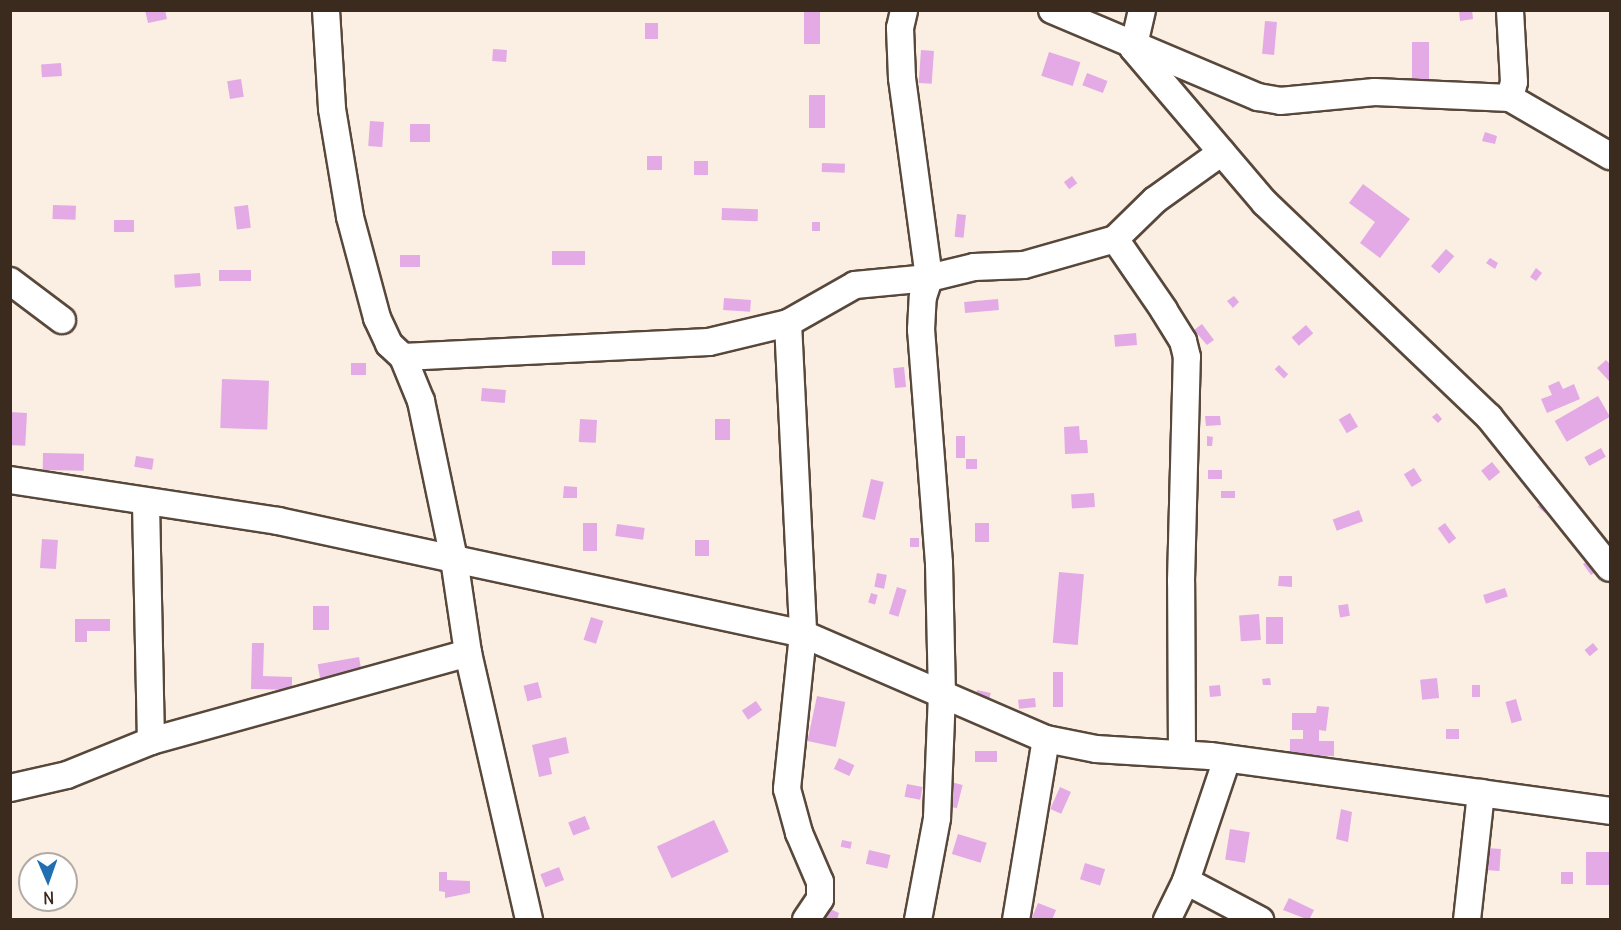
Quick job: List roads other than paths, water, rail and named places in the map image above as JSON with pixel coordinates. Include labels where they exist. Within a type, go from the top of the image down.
[{"type":"street","points":[[326,10],[332,109],[350,217],[377,318],[389,344],[403,357],[421,401],[454,559],[468,653],[529,920]]},
{"type":"street","points":[[904,10],[900,28],[903,88],[929,278],[923,297],[921,330],[939,563],[942,696],[937,818],[918,920]]},
{"type":"street","points":[[1052,10],[1133,48],[1258,97],[1280,101],[1384,92],[1510,98],[1611,156]]},
{"type":"street","points":[[1133,48],[1142,10]]},
{"type":"street","points":[[1510,10],[1514,82],[1510,98]]},
{"type":"street","points":[[1133,48],[1265,203],[1489,417],[1611,568]]},
{"type":"street","points":[[403,357],[709,342],[788,323],[855,285],[929,278],[974,267],[1024,264],[1115,239],[1155,200],[1222,152]]},
{"type":"street","points":[[1115,239],[1183,341],[1187,357],[1181,581],[1182,754]]},
{"type":"street","points":[[10,281],[62,320]]},
{"type":"street","points":[[788,323],[803,634],[788,789],[799,833],[820,882],[820,899],[806,920]]},
{"type":"street","points":[[10,480],[146,503],[278,521],[803,634],[1046,739],[1096,749],[1227,759],[1611,812]]},
{"type":"street","points":[[146,503],[151,741]]},
{"type":"street","points":[[10,788],[67,775],[151,741],[468,653]]},
{"type":"street","points":[[1016,920],[1046,739]]},
{"type":"street","points":[[1167,920],[1186,881],[1227,759]]},
{"type":"street","points":[[1467,920],[1481,793]]},
{"type":"street","points":[[1186,881],[1260,920]]}]
